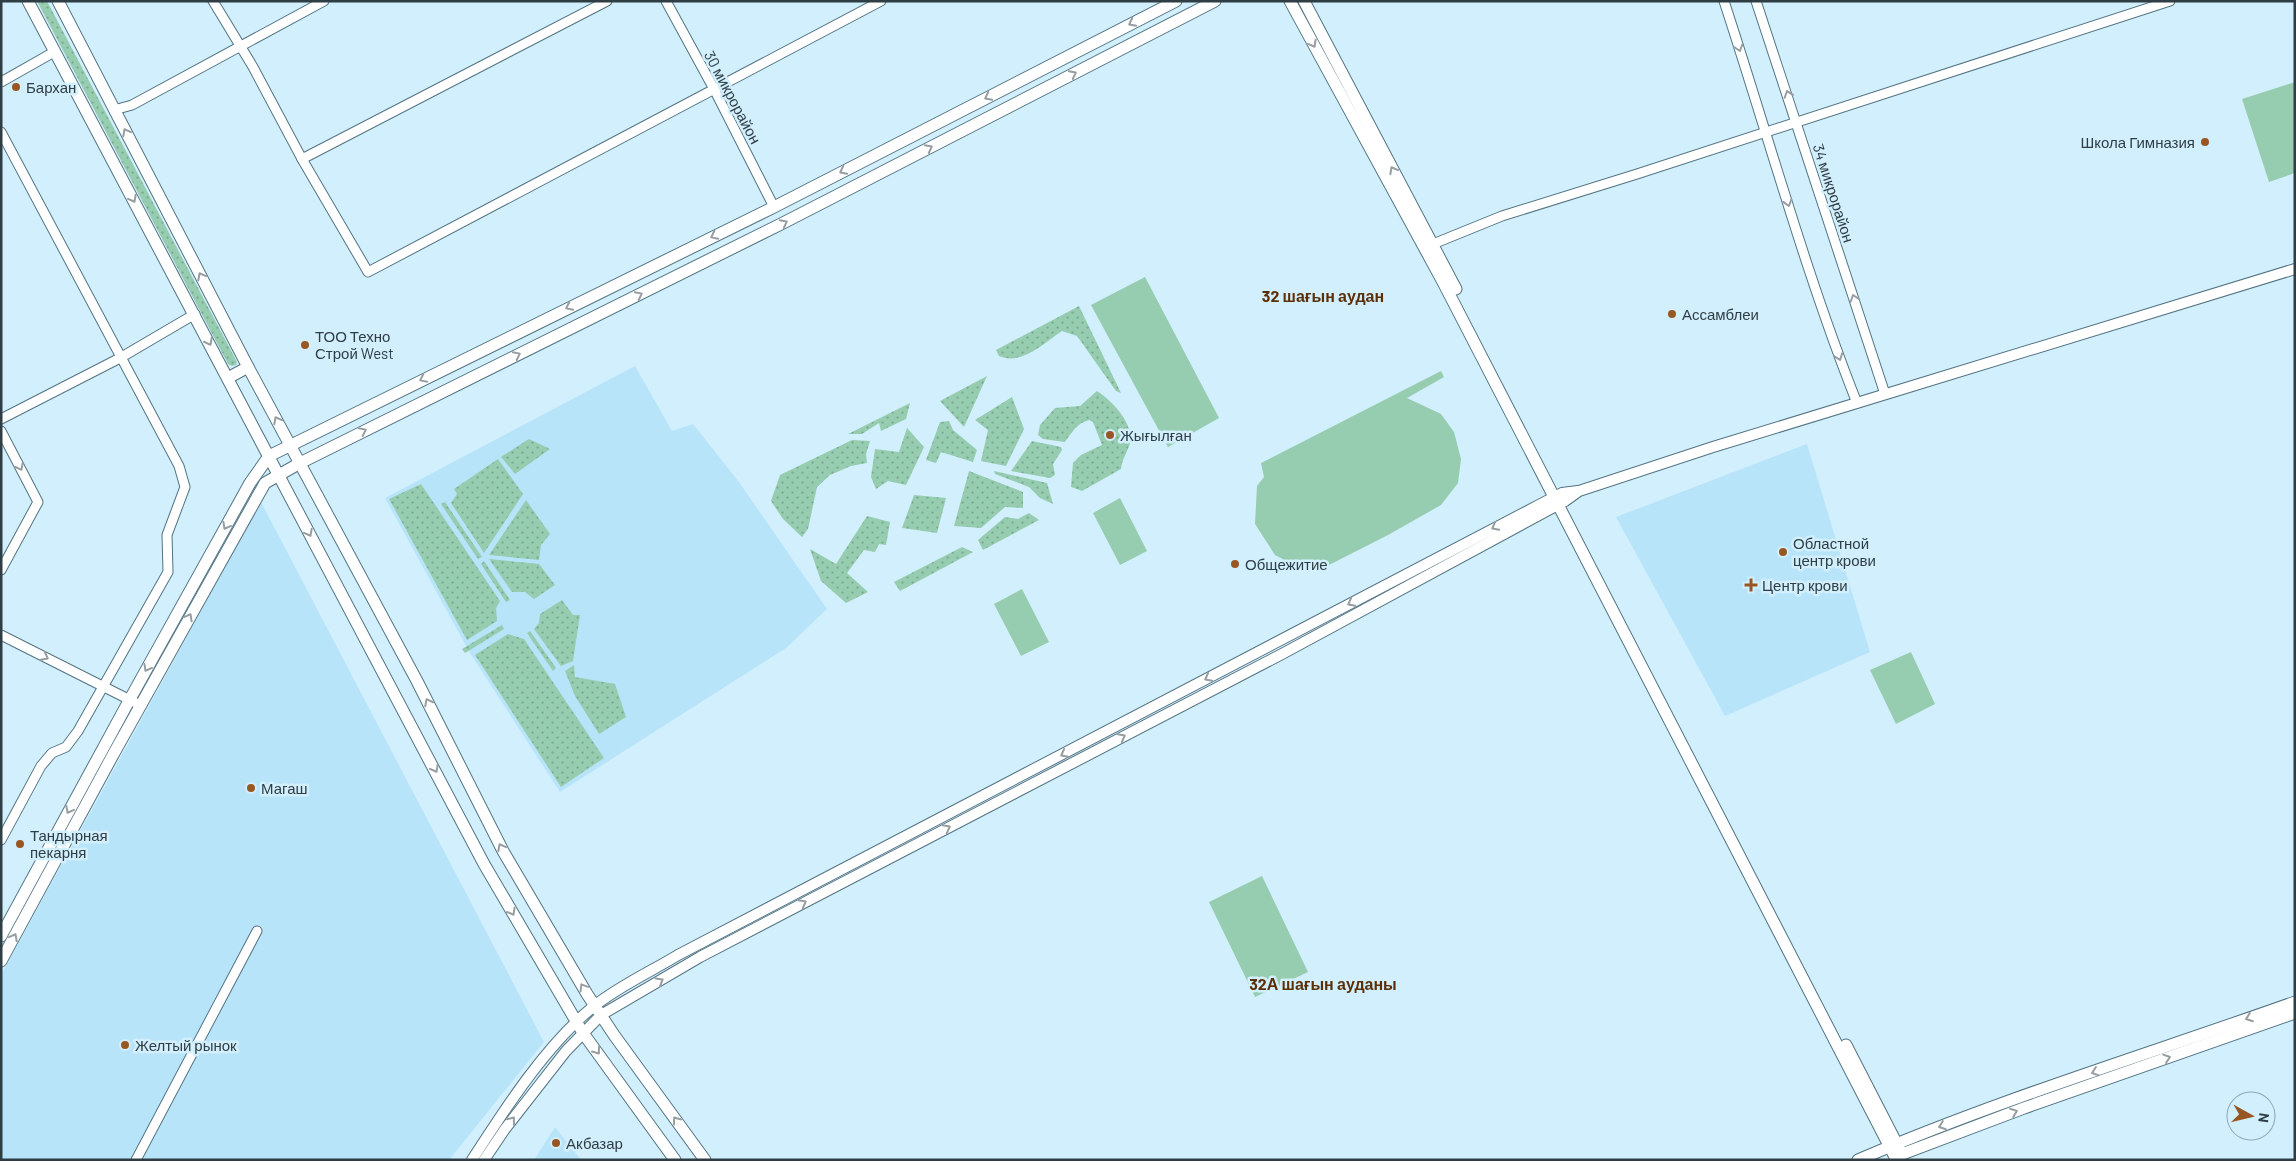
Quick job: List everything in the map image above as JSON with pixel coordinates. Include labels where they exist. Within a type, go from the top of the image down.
[{"type":"main road","points":[[28,1],[484,864],[583,1033],[675,1160]]},
{"type":"main road","points":[[58,1],[248,367],[417,680],[503,851],[601,1016],[705,1160]]},
{"type":"main road","points":[[1,936],[250,483],[269,456],[774,206],[1176,1]]},
{"type":"main road","points":[[1,960],[140,705],[265,483],[278,474],[783,223],[1215,1]]},
{"type":"main road","points":[[1290,1],[1560,499],[1708,781],[1893,1144],[1897,1158],[2024,1108],[2295,1013]]},
{"type":"main road","points":[[1304,1],[1433,244],[1560,499]]},
{"type":"main road","points":[[228,378],[248,367]]},
{"type":"main road","points":[[1858,1160],[1893,1144],[2295,1002]]},
{"type":"street","points":[[213,1],[253,67],[302,159],[368,272],[881,1]]},
{"type":"street","points":[[114,110],[132,105],[324,1]]},
{"type":"street","points":[[302,159],[607,1]]},
{"type":"street","name":"30 микрорайон","points":[[666,1],[774,206]]},
{"type":"street","points":[[1724,1],[1806,262],[1857,403]]},
{"type":"street","name":"34 микрорайон","points":[[1756,1],[1885,394]]},
{"type":"street","points":[[1433,244],[1502,216],[2170,1]]},
{"type":"street","points":[[1,82],[54,52]]},
{"type":"street","points":[[1,132],[179,466],[185,487],[167,535],[168,572],[70,743],[66,747],[52,752],[41,766],[1,840]]},
{"type":"street","points":[[472,1160],[515,1096],[577,1021],[594,1005],[678,955],[1560,499],[1579,491],[1885,394],[2295,269]]},
{"type":"street","points":[[1,419],[120,358],[195,314]]},
{"type":"street","points":[[1,431],[38,502],[1,570]]},
{"type":"street","points":[[484,1160],[566,1051],[601,1016],[700,957],[1282,654],[1560,499]]},
{"type":"street","points":[[1,635],[140,705]]},
{"type":"street","points":[[136,1160],[257,931]]},
{"type":"shaded area","points":[[635,366],[672,431],[693,424],[739,482],[827,609],[786,648],[560,792],[470,653],[385,498]]},
{"type":"shaded area","name":"Центр крови","points":[[1807,444],[1870,652],[1725,716],[1616,517]]},
{"type":"shaded area","points":[[261,502],[544,1042],[449,1160],[1,1160],[1,975]]},
{"type":"shaded area","name":"Акбазар","points":[[555,1127],[581,1160],[534,1160]]},
{"type":"green space","points":[[37,1],[47,1],[237,362],[236,365],[228,364]]},
{"type":"green space","points":[[2295,82],[2295,173],[2269,182],[2242,99]]},
{"type":"green space","points":[[1145,277],[1219,418],[1168,447],[1091,305]]},
{"type":"green space","points":[[1079,306],[1121,393],[1116,391],[1077,336],[1062,331],[1032,352],[1016,358],[999,356],[996,350]]},
{"type":"green space","points":[[1441,371],[1444,377],[1407,398],[1441,414],[1454,432],[1461,459],[1458,483],[1441,505],[1327,566],[1300,568],[1275,555],[1255,524],[1257,486],[1264,477],[1261,463]]},
{"type":"green space","points":[[987,376],[964,427],[940,401]]},
{"type":"green space","points":[[1097,391],[1121,413],[1129,428],[1130,443],[1121,469],[1082,491],[1071,487],[1073,463],[1081,455],[1102,445],[1093,422],[1089,420],[1081,423],[1065,442],[1043,439],[1038,435],[1040,425],[1055,408],[1080,406]]},
{"type":"green space","points":[[1012,397],[1024,429],[1006,466],[981,461],[988,430],[975,420]]},
{"type":"green space","points":[[910,403],[906,419],[881,431],[879,423],[862,434],[848,434]]},
{"type":"green space","points":[[949,421],[953,430],[977,450],[973,462],[941,452],[936,463],[926,460],[940,422]]},
{"type":"green space","points":[[907,428],[924,447],[906,485],[888,481],[876,489],[871,477],[875,449],[899,452]]},
{"type":"green space","points":[[529,439],[550,449],[515,474],[501,457]]},
{"type":"green space","points":[[852,440],[870,441],[866,454],[867,463],[851,466],[830,475],[817,487],[808,529],[802,537],[783,519],[771,501],[780,475]]},
{"type":"green space","points":[[1032,441],[1061,447],[1062,450],[1053,464],[1055,475],[1050,478],[1011,471]]},
{"type":"green space","points":[[498,459],[523,494],[484,553],[451,503],[457,494],[454,489]]},
{"type":"green space","points":[[969,471],[1023,492],[1023,508],[1005,507],[981,528],[954,526]]},
{"type":"green space","points":[[994,471],[1047,483],[1053,504],[1040,498],[1029,487],[995,474]]},
{"type":"green space","points":[[421,484],[500,601],[496,608],[497,621],[467,640],[389,499]]},
{"type":"green space","points":[[914,495],[946,498],[937,533],[902,528]]},
{"type":"green space","points":[[1120,498],[1147,551],[1120,565],[1093,513]]},
{"type":"green space","points":[[526,500],[550,534],[541,545],[539,560],[489,555]]},
{"type":"green space","points":[[445,502],[482,557],[478,559],[441,504]]},
{"type":"green space","points":[[1029,513],[1039,520],[983,550],[978,540],[1005,517],[1018,519]]},
{"type":"green space","points":[[867,516],[890,522],[886,545],[879,544],[875,552],[864,550],[847,573],[868,592],[846,603],[821,581],[810,549],[836,564]]},
{"type":"green space","points":[[962,547],[973,552],[900,591],[894,582]]},
{"type":"green space","points":[[489,559],[539,564],[555,585],[534,599],[525,592],[512,592]]},
{"type":"green space","points":[[484,561],[510,600],[506,602],[481,564]]},
{"type":"green space","points":[[1022,589],[1049,642],[1021,656],[994,604]]},
{"type":"green space","points":[[562,600],[573,615],[580,615],[573,661],[561,666],[534,629],[539,623],[540,614]]},
{"type":"green space","points":[[502,625],[504,629],[465,653],[462,649]]},
{"type":"green space","points":[[530,631],[556,668],[553,671],[527,633]]},
{"type":"green space","points":[[508,634],[524,639],[604,758],[561,787],[475,655]]},
{"type":"green space","points":[[1911,652],[1935,704],[1896,724],[1870,670]]},
{"type":"green space","points":[[574,665],[575,677],[615,684],[626,717],[599,734],[575,696],[565,671]]},
{"type":"green space","points":[[1262,876],[1308,972],[1255,997],[1209,902]]},
{"type":"place","name":"Бархан","points":[[16,87]]},
{"type":"place","name":"Школа Гимназия","points":[[2205,142]]},
{"type":"place","name":"Ассамблеи","points":[[1672,314]]},
{"type":"place","name":"ТОО Техно Строй West","points":[[305,345]]},
{"type":"place","name":"Жығылған","points":[[1110,435]]},
{"type":"place","name":"Областной центр крови","points":[[1783,552]]},
{"type":"place","name":"Общежитие","points":[[1235,564]]},
{"type":"place","name":"Центр крови","points":[[1751,585]]},
{"type":"place","name":"Магаш","points":[[251,788]]},
{"type":"place","name":"Тандырная пекарня","points":[[20,844]]},
{"type":"place","name":"Желтый рынок","points":[[125,1045]]},
{"type":"place","name":"Акбазар","points":[[556,1143]]},
{"type":"district","name":"32 шағын аудан","points":[[1323,295]]},
{"type":"district","name":"32А шағын ауданы","points":[[1323,983]]}]
